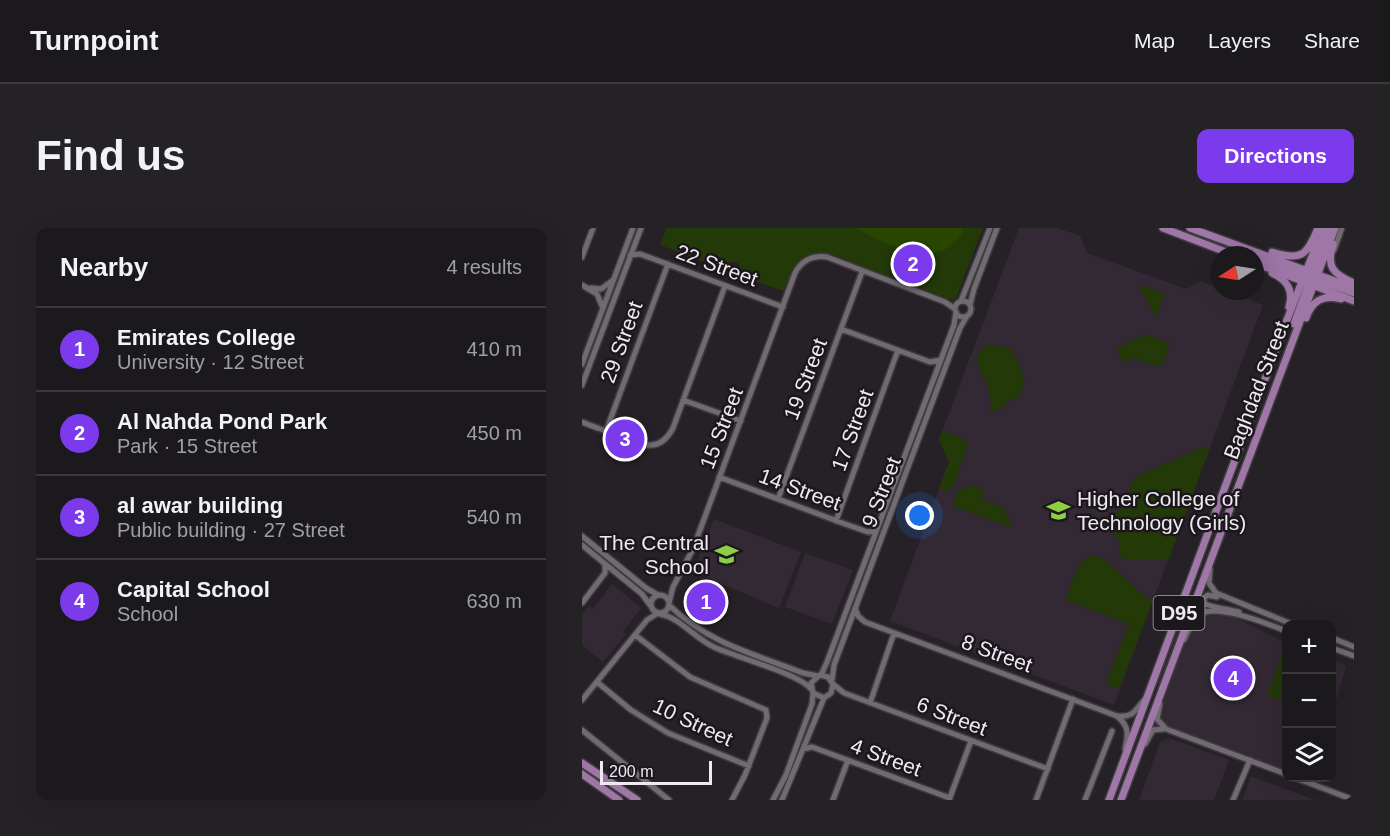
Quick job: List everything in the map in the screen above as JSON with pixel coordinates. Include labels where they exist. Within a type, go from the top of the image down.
[{"type":"main road","points":[[1163,228],[1210,246]]},
{"type":"main road","points":[[1190,228],[1242,246]]},
{"type":"main road","points":[[1264,252],[1296,257],[1309,249],[1318,228]]},
{"type":"main road","name":"Baghdad Street","points":[[1120,800],[1296,332],[1323,228]]},
{"type":"main road","points":[[1332,229],[1334,240],[1330,255],[1332,267],[1342,278],[1354,281]]},
{"type":"main road","name":"Baghdad Street","points":[[1109,800],[1285,325],[1332,229]]},
{"type":"main road","points":[[1264,256],[1354,301]]},
{"type":"main road","points":[[1264,260],[1354,293]]},
{"type":"main road","points":[[1264,266],[1354,288]]},
{"type":"main road","points":[[1264,267],[1283,279],[1290,289],[1291,300],[1285,325]]},
{"type":"main road","points":[[1282,370],[1285,350],[1310,278]]},
{"type":"main road","points":[[1296,332],[1317,300],[1329,297],[1354,301]]},
{"type":"main road","points":[[582,763],[637,800]]},
{"type":"main road","points":[[582,774],[619,800]]},
{"type":"street","points":[[582,257],[584,244],[593,228]]},
{"type":"street","points":[[582,364],[633,228]]},
{"type":"street","points":[[582,385],[641,228]]},
{"type":"street","points":[[990,228],[956,310],[962,317],[970,313],[970,305],[998,228]]},
{"type":"street","points":[[1342,228],[1333,260],[1339,272],[1354,281]]},
{"type":"street","points":[[634,245],[640,254]]},
{"type":"street","name":"22 Street","points":[[630,255],[640,254],[783,307]]},
{"type":"street","name":"15 Street","points":[[669,604],[673,586],[690,557],[783,307],[801,268],[819,259],[834,260],[945,302],[956,310]]},
{"type":"street","name":"29 Street","points":[[606,431],[668,264]]},
{"type":"street","name":"19 Street","points":[[778,498],[862,272]]},
{"type":"street","points":[[589,288],[604,288],[614,278]]},
{"type":"street","points":[[582,285],[600,297],[602,309]]},
{"type":"street","points":[[582,422],[631,440],[646,442],[659,439],[667,433],[675,421],[725,286]]},
{"type":"street","name":"15 Street","points":[[945,302],[960,302]]},
{"type":"street","points":[[960,302],[970,305]]},
{"type":"street","name":"9 Street","points":[[819,676],[827,662],[955,322],[956,310]]},
{"type":"street","name":"9 Street","points":[[833,683],[833,669],[848,627],[966,316]]},
{"type":"street","points":[[842,329],[930,362],[940,360]]},
{"type":"street","name":"17 Street","points":[[836,521],[898,350]]},
{"type":"street","points":[[930,362],[936,371]]},
{"type":"street","points":[[925,421],[928,393]]},
{"type":"street","points":[[683,400],[741,421]]},
{"type":"street","name":"14 Street","points":[[719,477],[868,532],[874,538]]},
{"type":"street","name":"14 Street","points":[[868,532],[876,531]]},
{"type":"street","points":[[582,536],[646,588],[667,598],[669,604],[692,625],[713,639],[806,674],[826,676],[833,683],[833,689],[826,697],[782,800]]},
{"type":"street","points":[[582,545],[645,596],[659,613],[671,617],[710,645],[797,678],[812,691],[826,697]]},
{"type":"street","points":[[1212,556],[1208,577],[1210,586],[1216,593],[1235,603]]},
{"type":"street","points":[[605,564],[605,573]]},
{"type":"street","points":[[582,603],[584,596],[605,573],[614,572]]},
{"type":"street","name":"15 Street","points":[[659,595],[673,586]]},
{"type":"street","points":[[1282,629],[1228,608],[1207,606],[1204,600],[1211,594],[1283,620]]},
{"type":"street","points":[[647,620],[652,598],[659,595]]},
{"type":"street","points":[[582,700],[647,620],[665,612],[669,604]]},
{"type":"street","points":[[855,608],[858,616],[864,622]]},
{"type":"street","points":[[1176,651],[1194,620],[1205,612],[1228,613],[1266,623]]},
{"type":"street","points":[[848,627],[856,622],[864,622]]},
{"type":"street","name":"8 Street","points":[[864,622],[1117,716]]},
{"type":"street","points":[[870,702],[894,633]]},
{"type":"street","points":[[635,635],[690,677],[764,708],[767,713],[749,766],[732,800]]},
{"type":"street","points":[[1336,640],[1354,647]]},
{"type":"street","points":[[1336,649],[1354,656]]},
{"type":"street","points":[[773,800],[786,775],[812,704],[813,680],[819,676]]},
{"type":"street","name":"10 Street","points":[[597,682],[631,710],[668,733],[749,766]]},
{"type":"street","name":"6 Street","points":[[833,683],[844,693],[1048,769]]},
{"type":"street","name":"6 Street","points":[[826,697],[844,693]]},
{"type":"street","points":[[1160,694],[1157,719],[1166,729]]},
{"type":"street","points":[[1117,716],[1132,716],[1146,698]]},
{"type":"street","points":[[1036,800],[1073,699]]},
{"type":"street","points":[[1117,716],[1125,724],[1128,733],[1120,770]]},
{"type":"street","points":[[1139,749],[1153,730],[1166,729],[1282,772]]},
{"type":"street","points":[[582,730],[669,800]]},
{"type":"street","points":[[1086,800],[1112,731]]},
{"type":"street","points":[[803,749],[812,747],[807,739]]},
{"type":"street","points":[[949,799],[971,741]]},
{"type":"street","name":"4 Street","points":[[812,747],[949,799]]},
{"type":"street","points":[[1233,800],[1248,759]]},
{"type":"street","points":[[833,800],[848,760]]},
{"type":"street","points":[[1309,782],[1354,800]]},
{"type":"shaded area","points":[[663,228],[983,228],[956,298],[952,300],[831,254],[821,253],[806,257],[800,262],[784,291],[755,281],[757,277],[750,275],[749,278],[742,275],[738,262],[731,262],[721,268],[660,245],[666,229]]},
{"type":"shaded area","points":[[856,228],[964,228],[956,242],[944,250],[930,253],[898,248]]},
{"type":"shaded area","name":"Higher College of Technology (Girls)","points":[[1019,228],[1057,228],[1080,236],[1087,253],[1186,289],[1201,281],[1210,284],[1210,300],[1250,300],[1263,305],[1114,705],[890,621],[949,462],[939,440]]},
{"type":"shaded area","points":[[1141,285],[1164,294],[1156,318],[1140,287]]},
{"type":"shaded area","points":[[1147,334],[1170,344],[1163,364],[1156,366],[1134,358],[1123,363],[1116,348]]},
{"type":"shaded area","points":[[990,344],[1012,349],[1025,379],[1019,397],[1005,402],[1005,406],[992,412],[987,385],[978,364],[980,351]]},
{"type":"shaded area","points":[[942,431],[965,439],[968,444],[954,486],[946,491],[939,489],[949,462],[939,440]]},
{"type":"shaded area","points":[[1205,446],[1209,450],[1169,559],[1122,558],[1119,553],[1118,538],[1110,531],[1106,517],[1123,509],[1134,478]]},
{"type":"shaded area","points":[[971,485],[984,490],[981,499],[1004,508],[1012,528],[953,506],[958,491]]},
{"type":"shaded area","points":[[714,519],[801,552],[779,608],[693,572]]},
{"type":"shaded area","points":[[805,553],[853,570],[832,624],[785,607]]},
{"type":"shaded area","points":[[1093,555],[1105,560],[1152,603],[1119,689],[1106,684],[1129,624],[1066,600],[1078,567]]},
{"type":"shaded area","points":[[612,584],[641,608],[623,632],[626,634],[603,662],[582,645],[582,615],[589,606],[593,609]]},
{"type":"shaded area","points":[[1185,592],[1282,641],[1282,773],[1155,725],[1159,662]]},
{"type":"shaded area","points":[[1282,654],[1282,701],[1267,695]]},
{"type":"shaded area","points":[[1336,661],[1344,664],[1346,668],[1336,701]]},
{"type":"shaded area","points":[[1169,738],[1229,760],[1214,800],[1139,800],[1160,742]]},
{"type":"shaded area","points":[[1251,776],[1315,800],[1242,800]]},
{"type":"place","name":"Al Nahda Pond Park","points":[[913,264]]},
{"type":"place","name":"al awar building","points":[[625,439]]},
{"type":"place","name":"Higher College of Technology (Girls)","points":[[1059,510]]},
{"type":"place","name":"The Central School","points":[[727,554]]},
{"type":"place","name":"Emirates College","points":[[706,602]]},
{"type":"place","name":"Capital School","points":[[1233,678]]}]
